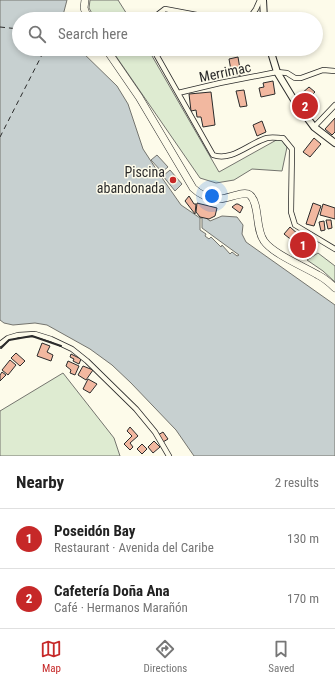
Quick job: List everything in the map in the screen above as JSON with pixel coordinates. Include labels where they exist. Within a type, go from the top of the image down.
[{"type":"main road","points":[[85,0],[84,8],[85,12]]},
{"type":"main road","points":[[111,56],[139,97],[193,188],[200,195],[219,199],[246,193],[254,202],[259,231],[264,241],[295,263],[320,275],[335,288]]},
{"type":"street","points":[[254,12],[261,0]]},
{"type":"street","points":[[261,0],[263,12]]},
{"type":"street","points":[[161,12],[165,9],[181,12]]},
{"type":"street","points":[[157,56],[213,155],[221,158],[229,156],[268,138],[283,138],[292,149],[291,212],[295,225],[335,249]]},
{"type":"street","points":[[272,56],[277,72],[294,100],[314,127],[335,143]]},
{"type":"street","points":[[277,72],[287,73],[295,78],[301,78],[323,70],[335,71]]},
{"type":"street","name":"Merrimac","points":[[178,93],[277,72]]},
{"type":"street","points":[[314,127],[335,105]]},
{"type":"street","points":[[0,344],[8,338],[35,334],[51,339],[72,349],[87,361],[136,409],[154,432],[169,456]]},
{"type":"green space","points":[[90,0],[118,0],[126,12],[91,12],[89,8]]},
{"type":"green space","points":[[116,56],[152,56],[219,172],[280,138],[287,147],[282,171],[252,169],[234,180],[216,183],[200,178]]},
{"type":"green space","points":[[318,253],[335,266],[335,282],[323,271],[307,260]]},
{"type":"green space","points":[[63,373],[114,438],[120,456],[0,456],[0,411]]},
{"type":"shaded area","points":[[0,0],[67,0],[64,12],[12,12],[12,56],[86,56],[117,86],[128,104],[143,149],[181,205],[200,218],[205,217],[210,221],[222,216],[237,217],[243,225],[242,234],[246,242],[335,305],[335,456],[194,456],[176,430],[131,383],[112,365],[90,349],[47,325],[35,323],[13,325],[4,323],[0,320]]},
{"type":"shaded area","name":"Piscina abandonada","points":[[157,155],[168,167],[162,172],[151,160]]},
{"type":"shaded area","name":"Piscina abandonada","points":[[170,170],[182,184],[175,191],[163,176]]},
{"type":"pier","points":[[200,218],[202,218],[202,228],[239,255],[237,256],[232,252],[230,254],[222,245],[221,247],[211,237],[209,239],[205,236],[206,234],[200,230]]},
{"type":"building","points":[[238,57],[241,75],[232,76],[229,59]]},
{"type":"building","points":[[273,81],[275,94],[261,97],[259,88],[264,87],[263,83]]},
{"type":"building","points":[[309,87],[315,92],[307,100],[301,94]]},
{"type":"building","points":[[244,90],[247,106],[240,107],[236,91]]},
{"type":"building","points":[[211,92],[215,125],[203,127],[201,117],[197,117],[196,110],[191,111],[189,94]]},
{"type":"building","points":[[335,118],[335,132],[332,135],[325,129]]},
{"type":"building","points":[[262,121],[266,132],[257,136],[253,125]]},
{"type":"building","points":[[314,138],[321,144],[310,157],[303,152]]},
{"type":"building","points":[[189,196],[194,204],[196,204],[195,214],[185,201]]},
{"type":"building","points":[[197,203],[217,208],[215,216],[209,219],[200,217],[196,212]]},
{"type":"building","points":[[313,203],[321,206],[314,226],[306,224]]},
{"type":"building","points":[[236,204],[243,207],[240,213],[232,207]]},
{"type":"building","points":[[323,204],[335,208],[335,219],[320,215]]},
{"type":"building","points":[[326,220],[331,220],[332,228],[328,229]]},
{"type":"building","points":[[324,221],[325,230],[321,231],[319,222]]},
{"type":"building","points":[[290,227],[299,235],[294,242],[284,234]]},
{"type":"building","points":[[299,237],[312,246],[307,253],[295,243]]},
{"type":"building","points":[[42,343],[50,346],[47,352],[53,355],[51,361],[37,356]]},
{"type":"building","points":[[16,353],[25,361],[20,366],[11,358]]},
{"type":"building","points":[[71,354],[81,359],[79,364],[73,361],[74,359],[70,357]]},
{"type":"building","points":[[10,360],[16,365],[8,375],[2,370]]},
{"type":"building","points":[[68,361],[79,366],[75,375],[70,373],[71,370],[66,366]]},
{"type":"building","points":[[83,366],[93,370],[86,380],[78,375]]},
{"type":"building","points":[[2,372],[6,375],[0,381],[0,375]]},
{"type":"building","points":[[88,379],[97,384],[90,393],[83,389]]},
{"type":"building","points":[[130,427],[138,436],[130,443],[133,447],[130,450],[124,444],[132,436],[127,431]]},
{"type":"building","points":[[163,432],[168,439],[163,442],[158,435]]},
{"type":"building","points":[[154,441],[160,447],[153,453],[148,447]]},
{"type":"building","points":[[142,444],[147,449],[142,454],[137,449]]},
{"type":"ferry route","points":[[0,27],[12,28]]},
{"type":"ferry route","points":[[0,137],[41,56]]},
{"type":"wall","points":[[1,348],[9,340],[32,336],[61,346]]},
{"type":"place","name":"Cafetería Doña Ana","points":[[305,106]]},
{"type":"place","name":"Piscina abandonada","points":[[173,180]]},
{"type":"place","name":"Poseidón Bay","points":[[303,245]]}]
